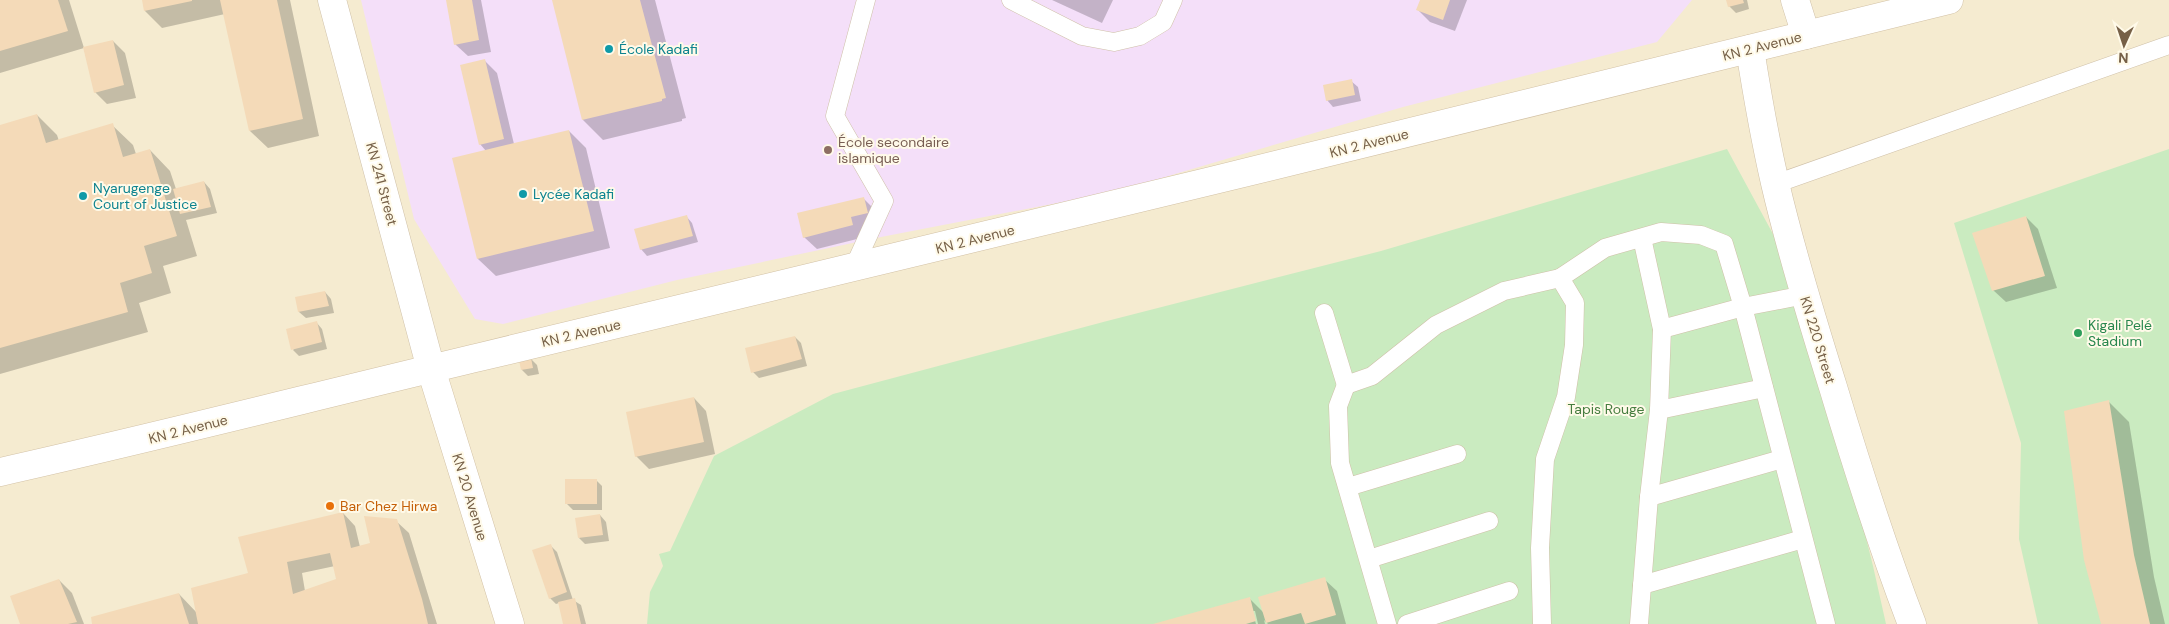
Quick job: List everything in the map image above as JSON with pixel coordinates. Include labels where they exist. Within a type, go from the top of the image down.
[{"type":"main road","name":"KN 241 Street","points":[[332,0],[431,369]]},
{"type":"main road","points":[[1795,0],[1806,35]]},
{"type":"main road","name":"KN 2 Avenue","points":[[0,472],[147,439],[431,369],[853,269],[1949,0]]},
{"type":"main road","name":"KN 220 Street","points":[[1750,49],[1761,117],[1775,184],[1805,295],[1853,452],[1895,581],[1912,624]]},
{"type":"main road","name":"KN 20 Avenue","points":[[431,369],[510,624]]},
{"type":"lane","points":[[853,269],[884,201],[835,116],[866,0]]},
{"type":"lane","points":[[1011,0],[1082,36],[1114,42],[1140,36],[1162,22],[1172,0]]},
{"type":"lane","points":[[1775,184],[2169,45]]},
{"type":"lane","points":[[1346,385],[1372,376],[1436,325],[1504,291],[1560,278],[1605,248],[1661,232],[1701,235],[1724,244],[1743,307],[1823,623]]},
{"type":"lane","points":[[1639,624],[1649,497],[1659,410],[1662,330],[1642,238]]},
{"type":"lane","points":[[1542,624],[1540,548],[1545,459],[1566,396],[1574,345],[1575,303],[1560,278]]},
{"type":"lane","points":[[1662,330],[1743,307],[1805,295]]},
{"type":"lane","points":[[1324,314],[1346,385],[1338,406],[1340,463],[1387,624]]},
{"type":"lane","points":[[1659,410],[1764,388]]},
{"type":"lane","points":[[1348,487],[1457,454]]},
{"type":"lane","points":[[1649,497],[1782,459]]},
{"type":"lane","points":[[1368,558],[1489,521]]},
{"type":"lane","points":[[1642,584],[1803,539]]},
{"type":"lane","points":[[1407,624],[1509,591]]},
{"type":"shaded area","points":[[0,0],[2169,0],[2169,624],[0,624]]},
{"type":"shaded area","name":"École secondaire islamique","points":[[361,0],[1692,0],[1657,42],[1403,107],[1114,192],[881,237],[677,280],[503,324],[475,319],[414,219]]},
{"type":"green space","name":"Tapis Rouge","points":[[1727,149],[1773,234],[1829,390],[1886,624],[647,624],[650,592],[663,566],[659,554],[670,551],[714,456],[833,394],[1381,251]]},
{"type":"green space","name":"Kigali Pelé Stadium","points":[[2169,149],[2169,624],[2038,624],[2019,539],[2021,443],[1954,223]]},
{"type":"building","points":[[0,0],[58,0],[68,31],[0,51]]},
{"type":"building","points":[[142,0],[192,0],[192,1],[144,11]]},
{"type":"building","points":[[220,0],[277,0],[303,119],[249,131]]},
{"type":"building","points":[[446,0],[472,0],[479,40],[454,45]]},
{"type":"building","name":"École Kadafi","points":[[552,0],[640,0],[666,98],[662,99],[662,101],[582,120]]},
{"type":"building","points":[[1420,0],[1450,0],[1443,20],[1416,10]]},
{"type":"building","points":[[1726,0],[1743,0],[1744,3],[1728,7]]},
{"type":"building","points":[[113,40],[124,85],[94,93],[83,47]]},
{"type":"building","points":[[485,59],[504,139],[479,145],[460,65]]},
{"type":"building","points":[[1352,79],[1355,95],[1326,101],[1323,85]]},
{"type":"building","name":"Nyarugenge Court of Justice","points":[[37,114],[46,143],[113,123],[123,157],[150,149],[177,236],[144,246],[152,273],[120,283],[128,312],[0,348],[0,125]]},
{"type":"building","name":"Lycée Kadafi","points":[[569,130],[594,231],[477,259],[452,158]]},
{"type":"building","points":[[204,181],[211,207],[180,214],[173,189]]},
{"type":"building","points":[[864,197],[868,213],[851,217],[853,225],[803,238],[797,213]]},
{"type":"building","points":[[687,215],[693,236],[640,250],[634,229]]},
{"type":"building","points":[[2026,216],[2045,276],[1992,291],[1972,233]]},
{"type":"building","points":[[325,291],[329,306],[298,312],[295,297]]},
{"type":"building","points":[[317,321],[322,342],[291,350],[286,329]]},
{"type":"building","points":[[795,336],[802,359],[751,373],[745,348]]},
{"type":"building","points":[[531,358],[533,368],[521,370],[519,360]]},
{"type":"building","points":[[694,397],[704,442],[635,457],[626,412]]},
{"type":"building","points":[[2109,400],[2134,555],[2150,624],[2101,624],[2084,560],[2064,411]]},
{"type":"building","points":[[565,479],[597,479],[597,504],[565,504]]},
{"type":"building","points":[[343,512],[351,548],[370,543],[364,516],[397,519],[428,624],[198,624],[191,588],[248,573],[238,537]],"holes":[[[330,553],[336,579],[293,594],[287,562]]]},
{"type":"building","points":[[600,514],[603,535],[578,538],[575,518]]},
{"type":"building","points":[[551,544],[567,592],[549,599],[532,550]]},
{"type":"building","points":[[1325,577],[1336,615],[1305,624],[1301,613],[1266,623],[1258,597]]},
{"type":"building","points":[[59,579],[77,622],[68,624],[20,624],[10,596]]},
{"type":"building","points":[[179,593],[189,624],[92,624],[91,617]]},
{"type":"building","points":[[1250,597],[1256,621],[1246,624],[1153,624]]},
{"type":"building","points":[[575,598],[581,624],[563,624],[558,602]]},
{"type":"place","name":"École Kadafi","points":[[609,49]]},
{"type":"place","name":"École secondaire islamique","points":[[828,150]]},
{"type":"place","name":"Lycée Kadafi","points":[[523,194]]},
{"type":"place","name":"Nyarugenge Court of Justice","points":[[83,196]]},
{"type":"place","name":"Kigali Pelé Stadium","points":[[2078,333]]},
{"type":"place","name":"Bar Chez Hirwa","points":[[330,506]]}]
